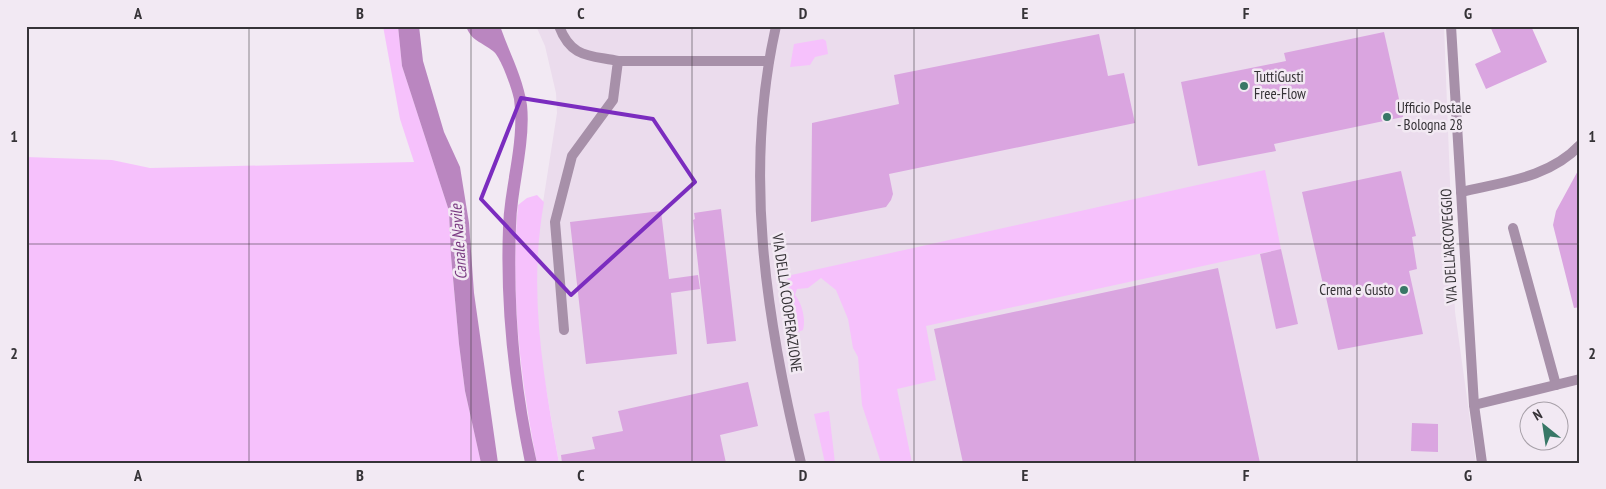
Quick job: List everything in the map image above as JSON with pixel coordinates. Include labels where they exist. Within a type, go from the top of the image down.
[{"type":"street","points":[[559,26],[568,45],[577,53],[618,61],[769,61]]},
{"type":"street","name":"VIA DELLA COOPERAZIONE","points":[[776,26],[769,61],[760,138],[759,193],[762,252],[775,345],[802,463]]},
{"type":"street","name":"VIA DELL'ARCOVEGGIO","points":[[1451,26],[1474,405],[1482,463]]},
{"type":"street","points":[[564,330],[555,222],[572,156],[613,100],[618,61]]},
{"type":"street","points":[[1461,192],[1545,171],[1565,160],[1580,145]]},
{"type":"street","points":[[1513,228],[1556,385]]},
{"type":"street","points":[[1474,405],[1580,379]]},
{"type":"highlighted area","points":[[521,98],[653,119],[695,182],[571,295],[481,199]]},
{"type":"shaded area","points":[[383,26],[398,26],[402,66],[449,211],[459,344],[465,391],[481,463],[26,463],[26,157],[112,160],[150,168],[414,162],[400,119]]},
{"type":"shaded area","points":[[536,26],[1444,26],[1455,312],[1476,463],[559,463],[539,348],[536,281],[539,228],[557,113],[556,93],[545,46]]},
{"type":"shaded area","points":[[823,39],[826,41],[828,54],[815,57],[810,65],[790,67],[794,44]]},
{"type":"shaded area","points":[[1265,170],[1281,249],[926,326],[936,380],[897,389],[912,463],[881,463],[862,405],[858,357],[853,348],[848,319],[836,290],[821,278],[808,288],[797,289],[795,295],[801,307],[804,321],[803,330],[796,333],[787,276]]},
{"type":"shaded area","points":[[537,195],[544,202],[537,268],[539,333],[559,463],[537,463],[521,367],[518,334],[515,270],[518,205],[527,198]]},
{"type":"shaded area","points":[[829,411],[835,463],[825,463],[814,414]]},
{"type":"water","name":"Canale Navile","points":[[398,26],[419,26],[423,61],[444,132],[460,167],[469,223],[474,293],[498,463],[481,463],[465,391],[459,344],[449,211],[402,66]]},
{"type":"water","points":[[466,26],[500,26],[519,75],[527,105],[526,150],[516,226],[515,285],[522,375],[537,463],[525,463],[514,404],[504,317],[503,228],[515,131],[514,99],[506,74],[496,54],[474,38]]},
{"type":"building","points":[[1490,26],[1531,26],[1547,62],[1486,89],[1475,64],[1501,52]]},
{"type":"building","points":[[1384,32],[1403,117],[1274,144],[1276,151],[1198,166],[1181,82],[1286,61],[1284,53]]},
{"type":"building","points":[[1099,34],[1108,76],[1124,73],[1135,123],[889,174],[893,194],[886,207],[811,222],[812,123],[899,104],[894,75]]},
{"type":"building","points":[[1580,167],[1580,307],[1574,308],[1553,225],[1556,211]]},
{"type":"building","points":[[1401,171],[1416,236],[1412,237],[1417,269],[1409,271],[1423,334],[1338,350],[1302,192]]},
{"type":"building","points":[[721,209],[736,341],[707,344],[693,220],[695,219],[694,213]]},
{"type":"building","points":[[661,211],[669,279],[698,275],[700,289],[671,293],[677,354],[586,364],[570,222]]},
{"type":"building","points":[[1281,249],[1298,324],[1276,329],[1260,254]]},
{"type":"building","points":[[1218,268],[1260,463],[963,463],[934,329]]},
{"type":"building","points":[[748,382],[758,426],[720,435],[726,463],[562,463],[561,455],[595,449],[592,437],[623,431],[618,411]]},
{"type":"building","points":[[1412,423],[1438,424],[1438,452],[1411,451]]},
{"type":"place","name":"TuttiGusti Free-Flow","points":[[1244,86]]},
{"type":"place","name":"Ufficio Postale - Bologna 28","points":[[1387,117]]},
{"type":"place","name":"Crema e Gusto","points":[[1404,290]]}]
